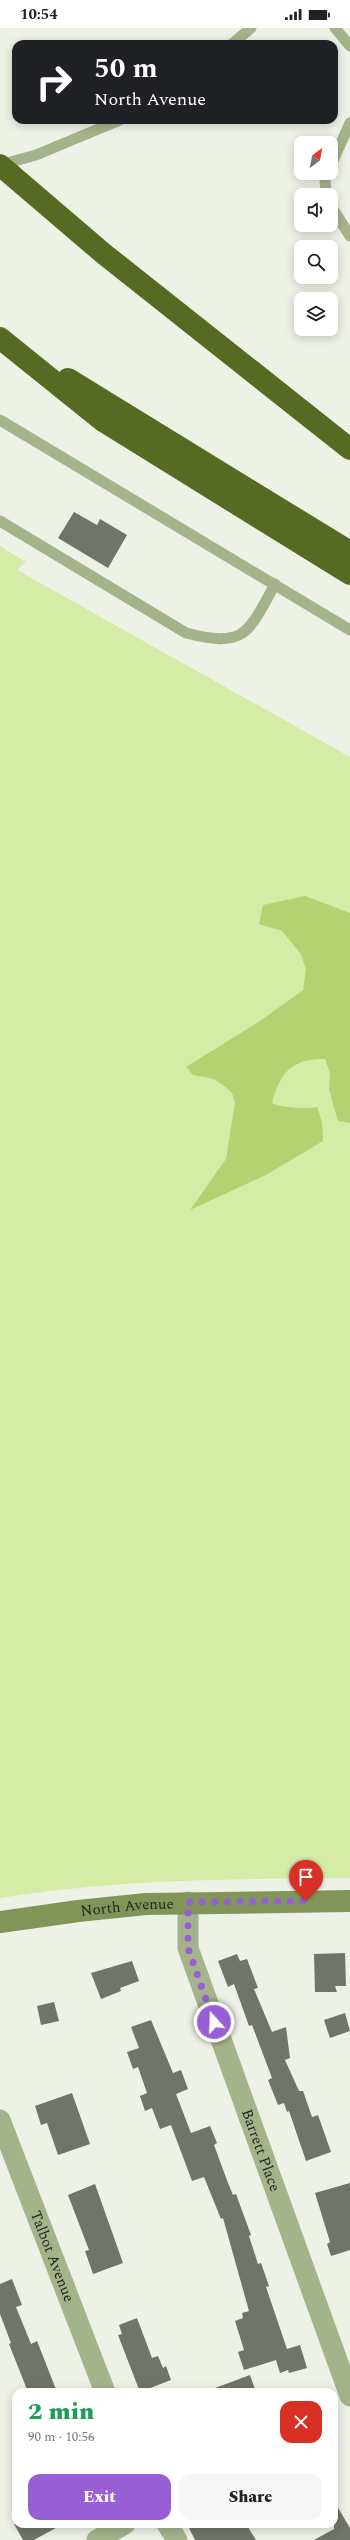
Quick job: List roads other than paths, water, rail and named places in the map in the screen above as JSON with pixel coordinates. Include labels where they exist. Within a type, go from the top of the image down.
[{"type":"highway","points":[[4,169],[113,243],[350,430]]},
{"type":"highway","points":[[4,169],[104,254],[350,449]]},
{"type":"highway","points":[[0,338],[350,552]]},
{"type":"highway","points":[[0,338],[103,421],[350,574]]},
{"type":"main road","name":"North Avenue","points":[[0,1922],[78,1911],[188,1902],[350,1901]]},
{"type":"street","name":"Barrett Place","points":[[188,1902],[188,1948],[343,2386]]},
{"type":"street","name":"Talbot Avenue","points":[[0,2120],[103,2388]]},
{"type":"street","points":[[97,2540],[118,2528]]},
{"type":"street","points":[[170,2528],[177,2540]]},
{"type":"lane","points":[[237,40],[251,28]]},
{"type":"lane","points":[[335,28],[350,46]]},
{"type":"lane","points":[[338,150],[350,123]]},
{"type":"lane","points":[[4,169],[110,124]]},
{"type":"lane","points":[[338,217],[350,236]]},
{"type":"lane","points":[[0,420],[350,630]]},
{"type":"lane","points":[[0,520],[186,633],[211,640],[236,638],[253,625],[275,584]]}]
